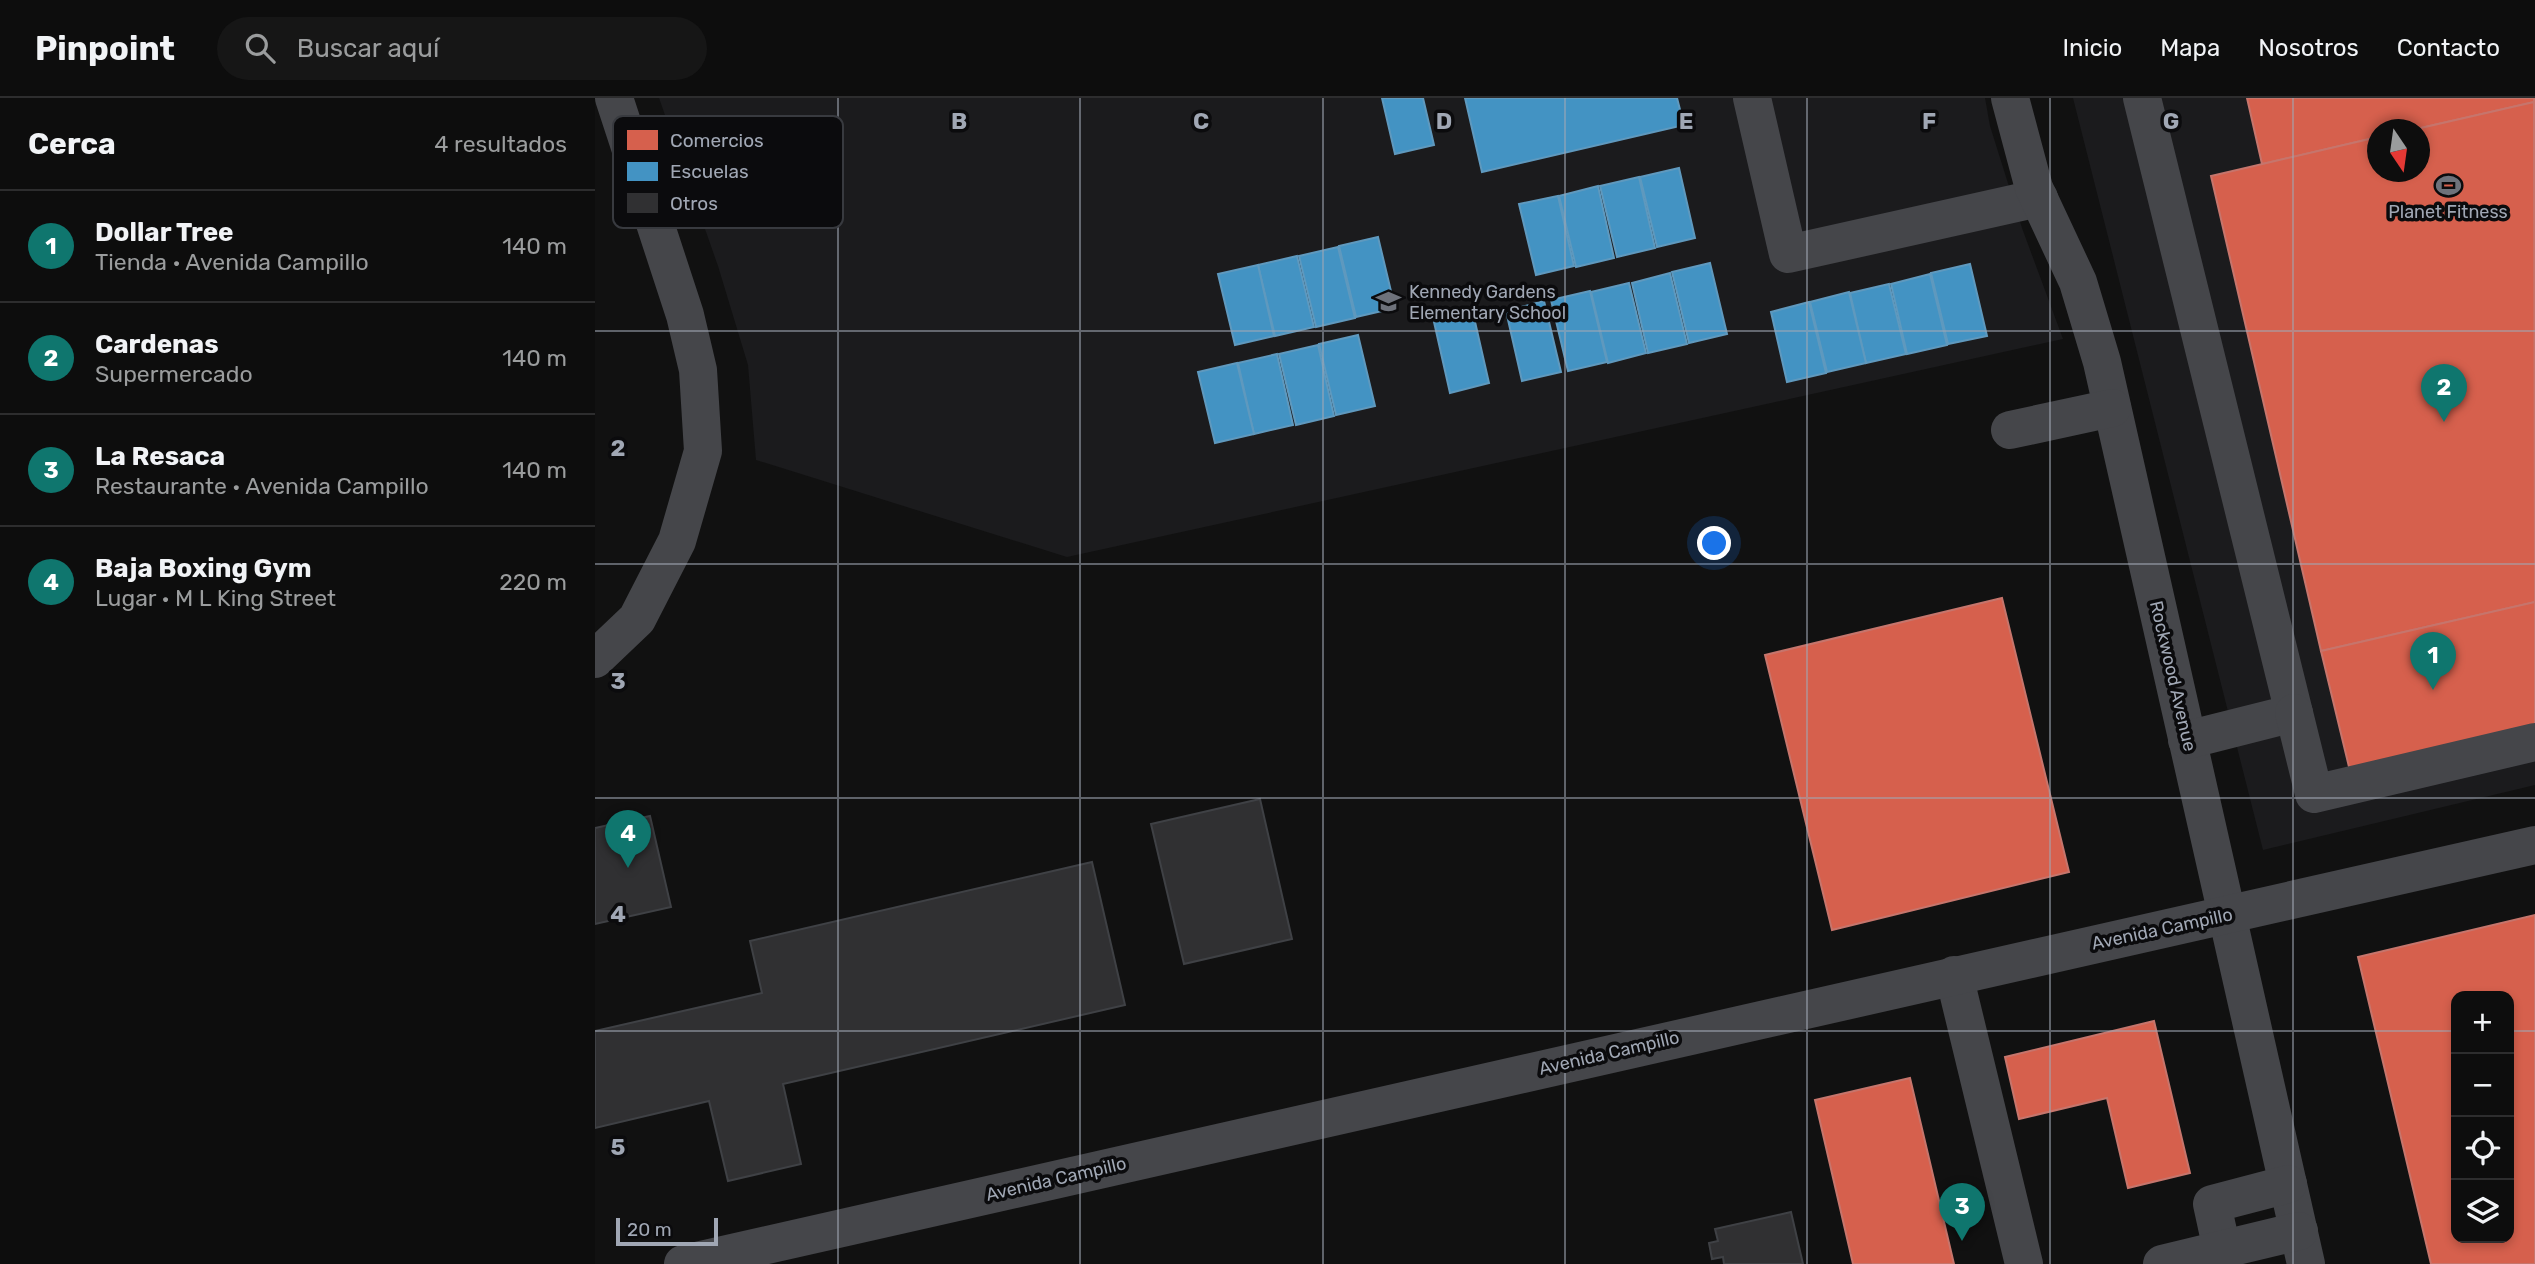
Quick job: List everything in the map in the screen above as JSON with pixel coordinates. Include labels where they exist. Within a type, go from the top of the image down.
[{"type":"street","points":[[614,98],[620,116]]},
{"type":"street","points":[[1752,98],[1788,254],[2039,198]]},
{"type":"street","name":"Rockwood Avenue","points":[[2010,98],[2017,132],[2039,198],[2078,282],[2102,362],[2302,1248]]},
{"type":"street","points":[[2142,98],[2314,794],[2535,742]]},
{"type":"street","points":[[595,659],[636,619],[672,552],[703,451],[698,370],[685,315],[655,228]]},
{"type":"street","points":[[2010,430],[2112,408]]},
{"type":"street","points":[[2187,740],[2294,713]]},
{"type":"street","name":"Avenida Campillo","points":[[683,1264],[2535,845]]},
{"type":"street","points":[[1954,975],[2024,1264]]},
{"type":"street","points":[[2222,1250],[2212,1204],[2288,1184]]},
{"type":"street","points":[[2162,1264],[2222,1250],[2302,1248]]},
{"type":"shaded area","name":"Kennedy Gardens Elementary School","points":[[659,98],[1985,98],[1990,126],[2022,228],[2063,339],[1067,557],[756,460],[748,365],[705,228],[843,228],[843,116],[665,116]]},
{"type":"shaded area","points":[[2073,98],[2535,98],[2535,785],[2263,850]]},
{"type":"building: Comercios","points":[[2247,98],[2534,98],[2534,102],[2430,126],[2430,119],[2367,119],[2367,140],[2262,164]]},
{"type":"building: Comercios","points":[[2534,102],[2535,602],[2321,651],[2211,176],[2367,140],[2367,182],[2430,182],[2430,126]]},
{"type":"building: Comercios","points":[[2002,598],[2069,872],[1832,930],[1765,655]]},
{"type":"building: Comercios","points":[[2535,602],[2535,729],[2350,771],[2321,651]]},
{"type":"building: Comercios","points":[[2535,915],[2535,1264],[2431,1264],[2358,957]]},
{"type":"building: Comercios","points":[[2154,1021],[2190,1173],[2128,1188],[2107,1098],[2019,1119],[2005,1057]]},
{"type":"building: Comercios","points":[[1910,1078],[1954,1264],[1853,1264],[1815,1100]]},
{"type":"building: Escuelas","points":[[1382,98],[1423,98],[1434,145],[1395,154]]},
{"type":"building: Escuelas","points":[[1465,98],[1677,98],[1684,125],[1482,172]]},
{"type":"building: Escuelas","points":[[1679,168],[1695,238],[1657,247],[1640,177]]},
{"type":"building: Escuelas","points":[[1639,177],[1655,248],[1617,257],[1600,186]]},
{"type":"building: Escuelas","points":[[1598,186],[1614,258],[1576,267],[1559,196]]},
{"type":"building: Escuelas","points":[[1558,196],[1574,266],[1536,275],[1519,204]]},
{"type":"building: Escuelas","points":[[1378,237],[1395,308],[1356,317],[1339,246]]},
{"type":"building: Escuelas","points":[[1338,247],[1355,318],[1316,327],[1299,256]]},
{"type":"building: Escuelas","points":[[1297,256],[1314,327],[1275,336],[1258,265]]},
{"type":"building: Escuelas","points":[[1710,263],[1727,334],[1689,343],[1672,272]]},
{"type":"building: Escuelas","points":[[1970,264],[1987,336],[1948,344],[1931,273]]},
{"type":"building: Escuelas","points":[[1258,265],[1274,336],[1235,345],[1218,274]]},
{"type":"building: Escuelas","points":[[1670,273],[1687,344],[1648,353],[1632,283]]},
{"type":"building: Escuelas","points":[[1930,274],[1947,345],[1907,354],[1891,284]]},
{"type":"building: Escuelas","points":[[1629,283],[1646,353],[1608,363],[1591,292]]},
{"type":"building: Escuelas","points":[[1889,284],[1906,354],[1866,363],[1850,293]]},
{"type":"building: Escuelas","points":[[1590,291],[1607,362],[1568,371],[1551,300]]},
{"type":"building: Escuelas","points":[[1849,292],[1866,363],[1827,372],[1810,302]]},
{"type":"building: Escuelas","points":[[1544,301],[1561,372],[1522,381],[1506,311]]},
{"type":"building: Escuelas","points":[[1809,302],[1826,373],[1787,382],[1771,312]]},
{"type":"building: Escuelas","points":[[1473,313],[1489,383],[1450,393],[1434,322]]},
{"type":"building: Escuelas","points":[[1358,335],[1375,406],[1336,415],[1319,344]]},
{"type":"building: Escuelas","points":[[1318,345],[1334,416],[1296,425],[1279,354]]},
{"type":"building: Escuelas","points":[[1277,354],[1293,425],[1254,434],[1238,363]]},
{"type":"building: Escuelas","points":[[1237,363],[1254,434],[1215,443],[1198,372]]},
{"type":"building: Otros","points":[[1260,799],[1292,939],[1184,964],[1151,824]]},
{"type":"building: Otros","points":[[650,816],[671,907],[595,924],[595,828]]},
{"type":"building: Otros","points":[[1092,862],[1125,1005],[783,1084],[801,1164],[728,1181],[709,1101],[595,1128],[595,1031],[762,993],[750,941]]},
{"type":"building: Otros","points":[[1791,1212],[1803,1264],[1724,1264],[1723,1257],[1712,1259],[1709,1243],[1718,1241],[1715,1229]]},
{"type":"place","name":"Planet Fitness","points":[[2448,185]]},
{"type":"place","name":"Kennedy Gardens Elementary School","points":[[1389,302]]},
{"type":"place","name":"Cardenas","points":[[2444,422]]},
{"type":"place","name":"Dollar Tree","points":[[2433,690]]},
{"type":"place","name":"Baja Boxing Gym","points":[[628,868]]},
{"type":"place","name":"La Resaca","points":[[1962,1241]]}]
